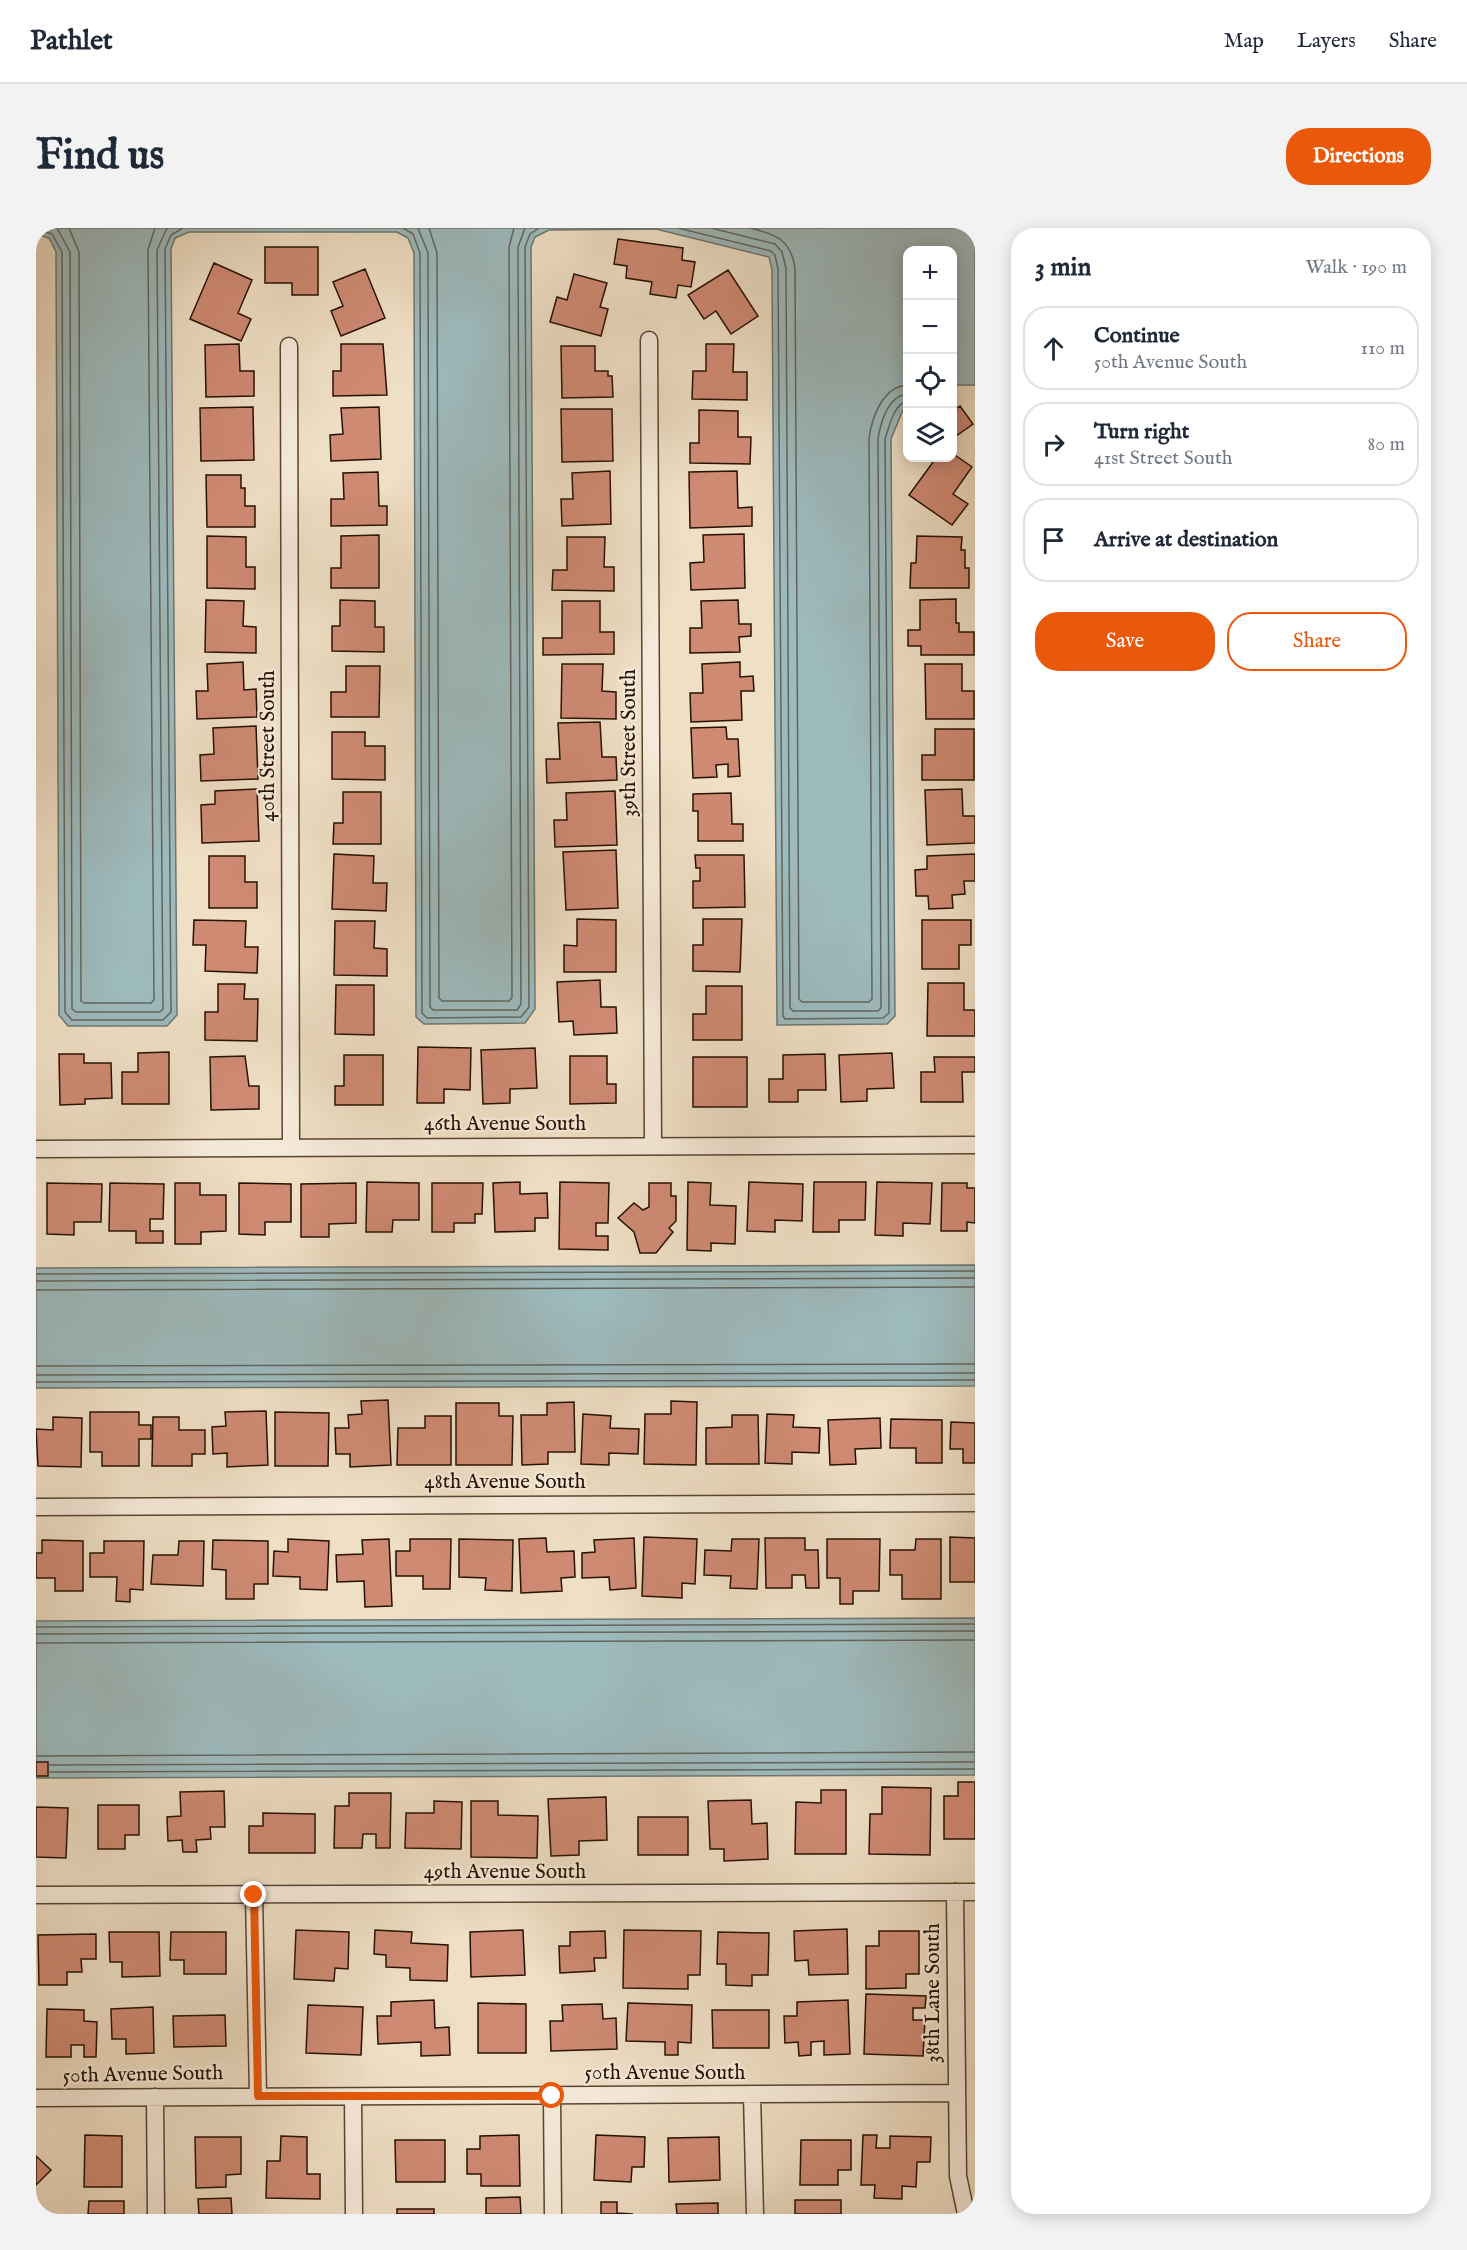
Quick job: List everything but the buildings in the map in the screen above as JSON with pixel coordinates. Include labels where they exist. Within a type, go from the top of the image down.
[{"type":"street","name":"39th Street South","points":[[649,340],[653,1146]]},
{"type":"street","name":"40th Street South","points":[[289,346],[291,1146]]},
{"type":"street","name":"46th Avenue South","points":[[36,1149],[291,1146],[975,1145]]},
{"type":"street","name":"48th Avenue South","points":[[36,1507],[975,1503]]},
{"type":"street","name":"38th Lane South","points":[[955,1892],[956,2093]]},
{"type":"street","name":"49th Avenue South","points":[[36,1896],[975,1892]]},
{"type":"street","points":[[254,1895],[258,2096]]},
{"type":"street","points":[[956,2093],[958,2176],[966,2214]]},
{"type":"street","name":"50th Avenue South","points":[[36,2098],[956,2093]]},
{"type":"street","points":[[752,2095],[755,2214]]},
{"type":"street","points":[[552,2096],[554,2214]]},
{"type":"street","points":[[155,2097],[156,2214]]},
{"type":"street","points":[[353,2097],[354,2214]]},
{"type":"water","points":[[36,228],[975,228],[975,385],[957,385],[957,246],[903,246],[903,410],[891,439],[895,1016],[887,1024],[777,1025],[772,269],[769,257],[656,229],[549,230],[535,237],[531,247],[535,1009],[525,1023],[424,1024],[416,1017],[414,253],[408,238],[397,232],[189,232],[175,238],[171,249],[177,1015],[167,1026],[68,1026],[59,1015],[56,252],[49,238],[36,234]]},
{"type":"water","points":[[975,1265],[975,1386],[36,1388],[36,1268]]},
{"type":"water","points":[[975,1618],[975,1775],[36,1778],[36,1621]]},
{"type":"route","points":[[254,1895],[258,2096],[552,2096]]}]
